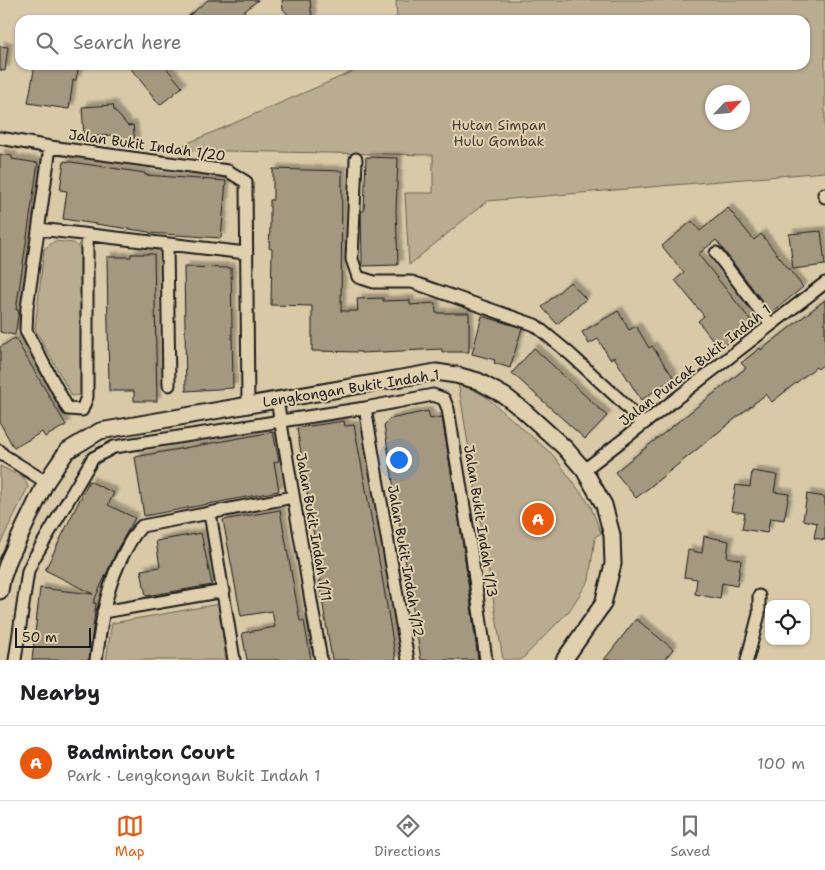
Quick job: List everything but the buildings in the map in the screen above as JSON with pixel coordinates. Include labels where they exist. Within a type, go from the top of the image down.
[{"type":"street","name":"Jalan Bukit Indah 1/20","points":[[0,138],[50,147],[228,171],[246,182],[246,253]]},
{"type":"street","points":[[50,147],[27,308],[26,331],[68,409],[82,410],[87,397],[87,235]]},
{"type":"street","points":[[356,159],[352,259],[358,278],[374,282],[412,282],[534,325],[570,354],[643,424]]},
{"type":"street","points":[[39,229],[246,253],[248,404]]},
{"type":"street","points":[[167,245],[169,384]]},
{"type":"street","points":[[716,253],[771,325]]},
{"type":"street","name":"Jalan Puncak Bukit Indah 1","points":[[584,470],[825,283]]},
{"type":"street","name":"Lengkongan Bukit Indah 1","points":[[0,591],[9,559],[46,482],[67,451],[100,431],[436,372],[478,381],[504,396],[565,448],[584,470],[604,505],[612,535],[613,564],[603,604],[564,660]]},
{"type":"street","name":"Jalan Bukit Indah 1/13","points":[[365,408],[433,395],[444,399],[448,409],[471,550],[486,660]]},
{"type":"street","name":"Jalan Bukit Indah 1/11","points":[[277,400],[321,660]]},
{"type":"street","points":[[15,660],[28,571],[93,458],[114,447],[365,408]]},
{"type":"street","name":"Jalan Bukit Indah 1/12","points":[[365,408],[408,660]]},
{"type":"street","points":[[0,451],[3,455],[46,482]]},
{"type":"street","points":[[96,660],[103,612],[116,568],[135,532],[142,526],[293,497]]},
{"type":"street","points":[[210,513],[234,660]]},
{"type":"street","points":[[103,612],[224,592]]},
{"type":"street","points":[[747,660],[759,614],[759,596]]},
{"type":"green space","name":"Hutan Simpan Hulu Gombak","points":[[396,0],[825,0],[825,172],[487,201],[409,265],[405,193],[433,193],[433,155],[172,150],[356,70],[810,70],[810,15],[397,15]]},
{"type":"green space","points":[[55,241],[74,243],[81,250],[82,395],[72,396],[35,329],[44,249]]},
{"type":"green space","points":[[458,382],[485,396],[553,455],[590,505],[601,533],[595,537],[589,580],[569,611],[521,660],[503,660]]},
{"type":"green space","points":[[0,466],[24,478],[28,487],[0,544]]},
{"type":"green space","points":[[219,604],[226,660],[106,660],[112,623]]},
{"type":"place","name":"Badminton Court","points":[[538,519]]}]
